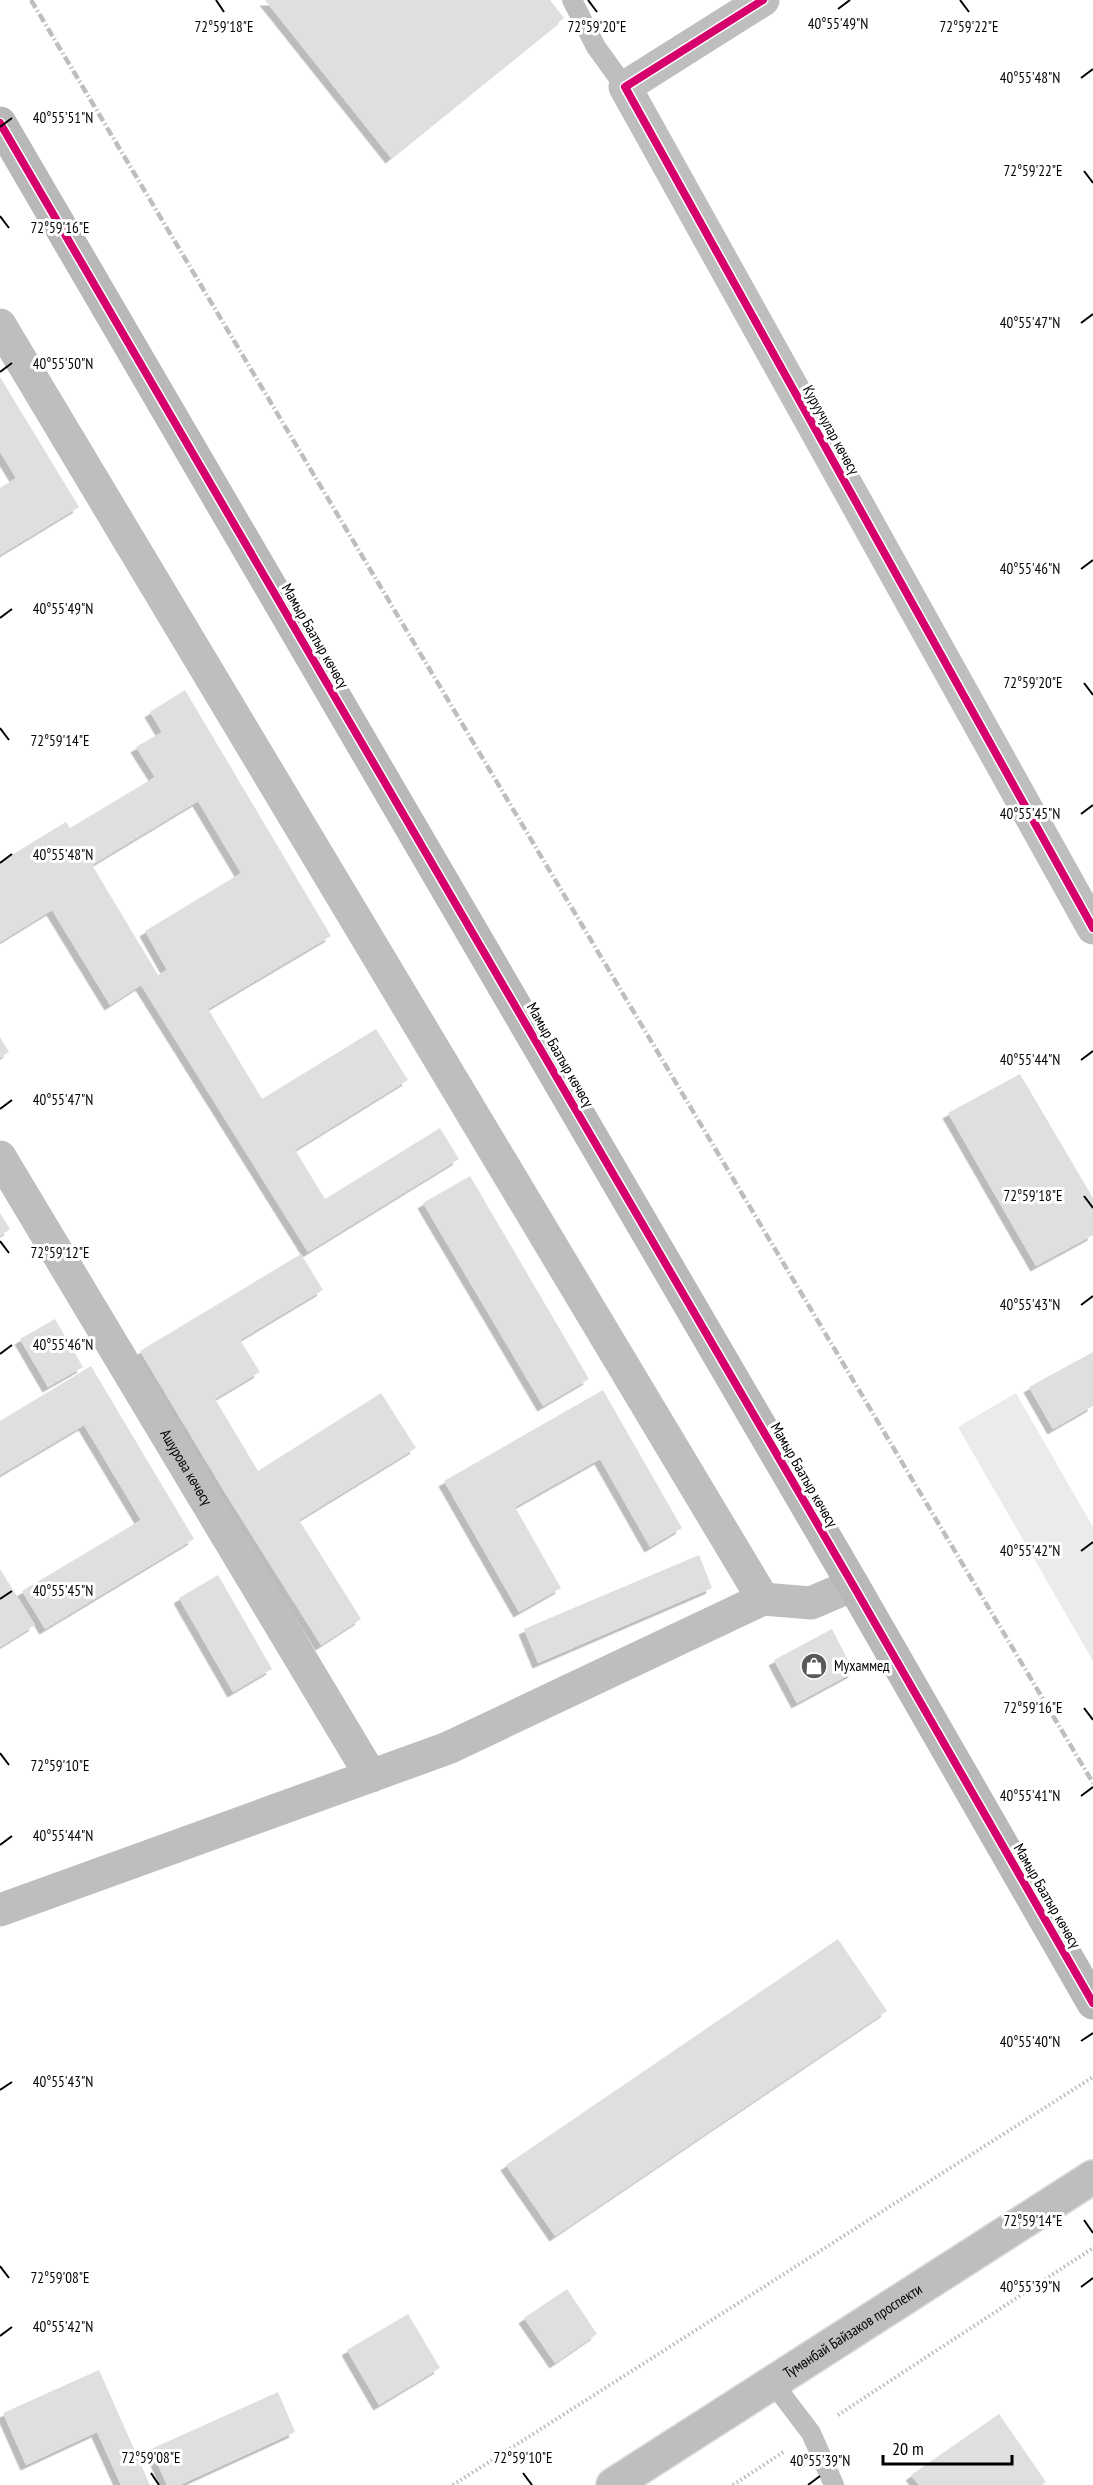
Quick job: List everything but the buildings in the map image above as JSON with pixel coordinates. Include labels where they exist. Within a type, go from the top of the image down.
[{"type":"main road","points":[[625,87],[763,0]]},
{"type":"main road","name":"Куруучулар көчөсү","points":[[625,87],[1089,912]]},
{"type":"main road","points":[[0,325],[764,1599]]},
{"type":"main road","name":"Ашурова көчөсү","points":[[0,1157],[371,1776]]},
{"type":"main road","points":[[0,1910],[448,1748],[764,1599],[811,1604],[853,1585]]},
{"type":"main road","name":"Түмөнбай Байзаков проспекти","points":[[613,2485],[1093,2177]]},
{"type":"street","name":"Мамыр Баатыр көчөсү","points":[[0,123],[853,1585],[1093,2003]]},
{"type":"lane","points":[[572,0],[596,47],[625,87]]},
{"type":"lane","points":[[773,2383],[811,2433],[834,2485]]},
{"type":"path","points":[[453,2485],[1093,2077]]},
{"type":"path","points":[[733,2485],[1093,2248]]},
{"type":"shaded area","points":[[1016,1393],[1093,1527],[1093,1661],[958,1427]]},
{"type":"railway","points":[[31,0],[1093,1783]]},
{"type":"cycle path","points":[[763,0],[625,87],[1093,928]]},
{"type":"cycle path","points":[[0,123],[853,1585],[1093,2003]]},
{"type":"place","name":"Мухаммед","points":[[814,1666]]}]
